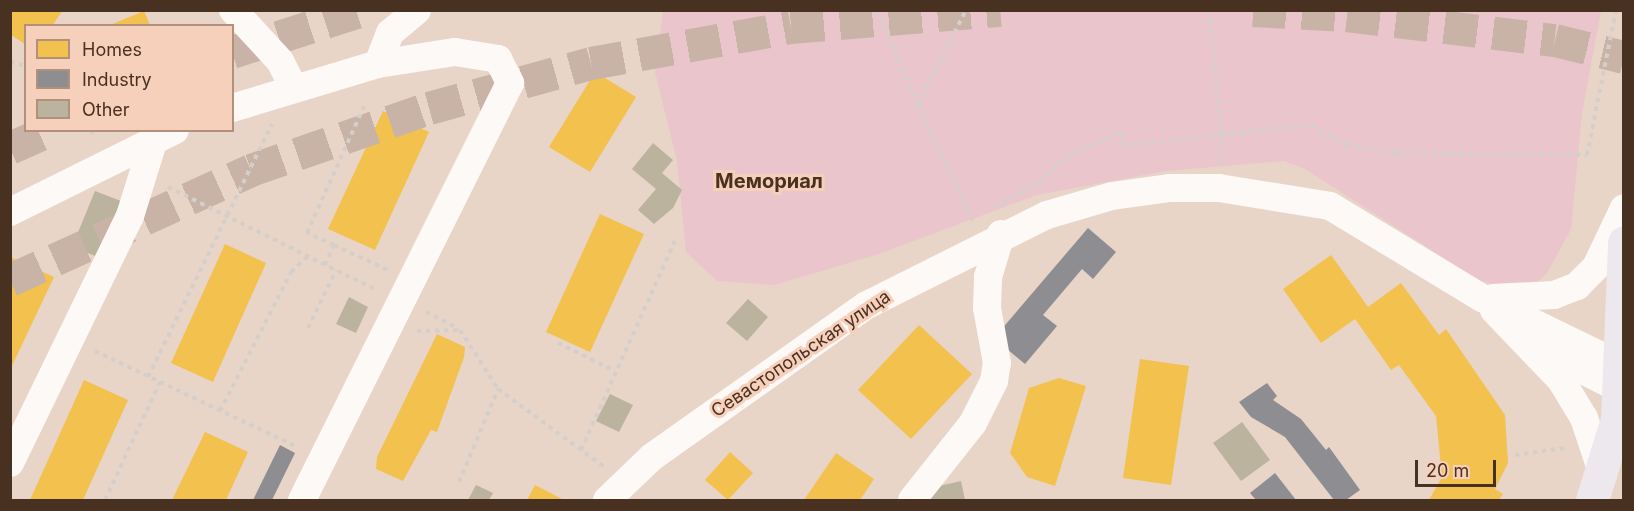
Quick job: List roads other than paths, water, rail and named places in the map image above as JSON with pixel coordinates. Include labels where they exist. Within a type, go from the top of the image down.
[{"type":"main road","points":[[1598,488],[1619,376],[1623,242]]},
{"type":"street","points":[[233,10],[280,61],[293,87]]},
{"type":"street","points":[[378,64],[390,33],[417,10]]},
{"type":"street","points":[[234,107],[264,95],[378,64],[478,52],[498,59],[510,83],[302,501]]},
{"type":"street","points":[[10,463],[165,135]]},
{"type":"street","points":[[10,212],[165,135]]},
{"type":"street","name":"Севастопольская улица","points":[[607,501],[652,457],[867,305],[1001,234],[1112,196],[1219,188],[1330,206],[1482,298],[1619,376]]},
{"type":"street","points":[[1482,298],[1554,295],[1577,286],[1596,267],[1623,208]]},
{"type":"street","points":[[912,501],[973,423],[993,381],[997,363],[987,308],[988,277],[1001,234]]},
{"type":"street","name":"Севастопольская улица","points":[[1482,298],[1528,340],[1561,380],[1596,444],[1598,488]]},
{"type":"street","name":"Севастопольская улица","points":[[1528,340],[1619,376]]},
{"type":"tunnel","points":[[234,51],[363,10]]},
{"type":"tunnel","points":[[10,280],[251,170],[429,108],[591,63],[791,27],[1000,10]]},
{"type":"tunnel","points":[[1253,10],[1347,15],[1555,40],[1624,57]]},
{"type":"tunnel","points":[[10,148],[46,132]]},
{"type":"district","name":"Мемориал","points":[[769,181]]}]
